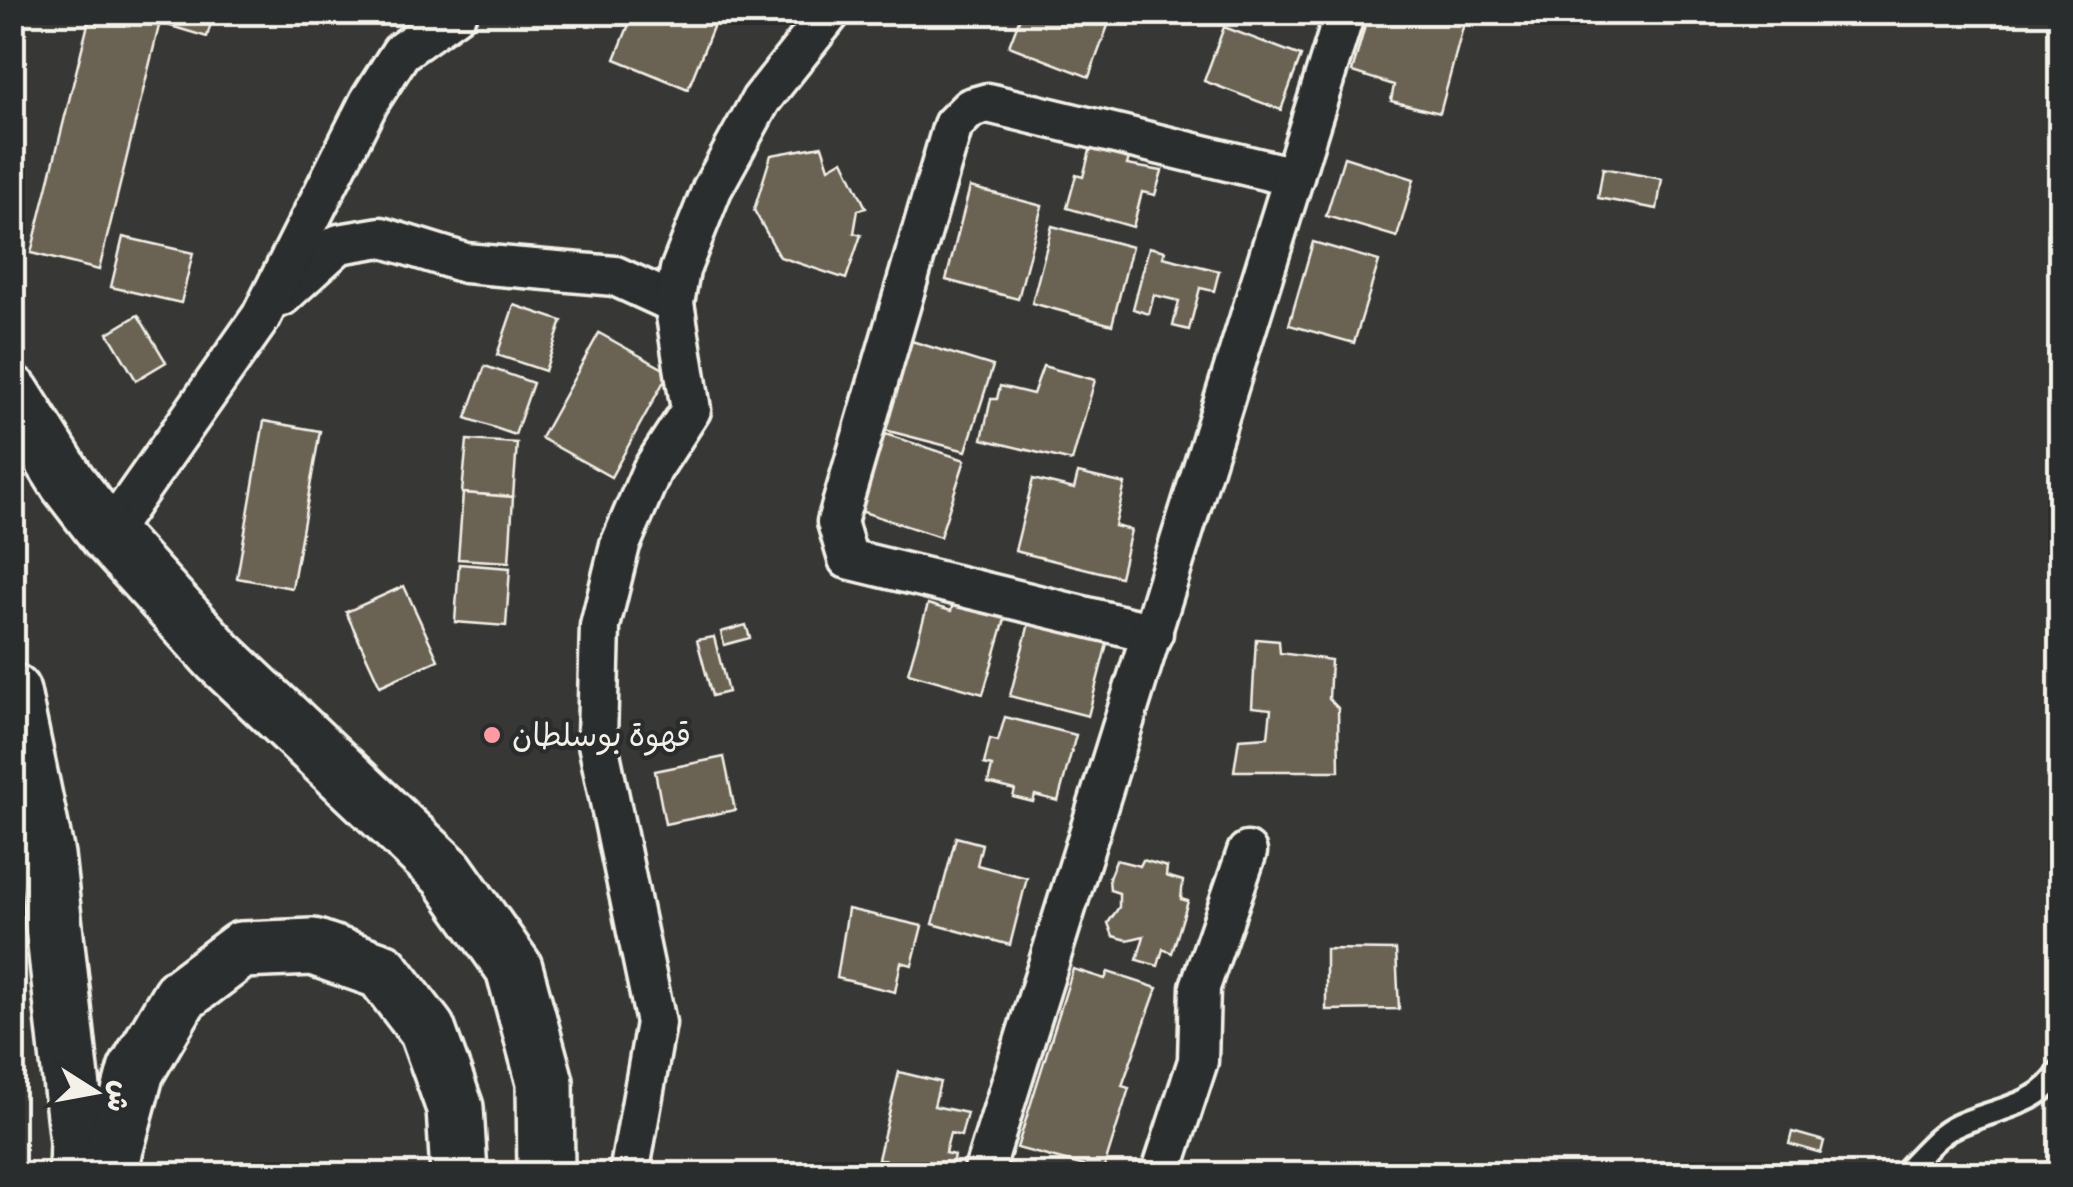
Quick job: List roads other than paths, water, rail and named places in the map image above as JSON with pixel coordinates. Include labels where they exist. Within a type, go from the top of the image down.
[{"type":"highway","points":[[12,394],[68,483],[108,535],[220,657],[448,873],[514,968],[545,1082],[546,1174]]},
{"type":"highway","points":[[12,692],[46,855],[78,1142],[78,1174]]},
{"type":"highway","points":[[108,1174],[136,1071],[180,996],[241,950],[313,947],[382,971],[427,1030],[454,1108],[459,1174]]},
{"type":"street","points":[[108,535],[261,318],[368,102],[401,52],[457,12]]},
{"type":"street","points":[[983,1174],[1344,12]]},
{"type":"street","points":[[628,1174],[656,1023],[597,739],[600,626],[620,545],[652,470],[691,410],[674,303],[680,270],[712,189],[761,100],[829,14]]},
{"type":"street","points":[[1153,633],[848,559],[840,544],[837,522],[954,125],[970,108],[988,103],[1294,177]]},
{"type":"street","points":[[261,318],[340,244],[382,238],[464,264],[615,276],[674,303]]},
{"type":"street","points":[[1161,1174],[1198,1060],[1200,986],[1248,852]]},
{"type":"lane","points":[[1902,1174],[1952,1128],[2023,1102],[2055,1082],[2060,1071]]},
{"type":"place","name":"قهوة بوسلطان","points":[[492,735]]}]
